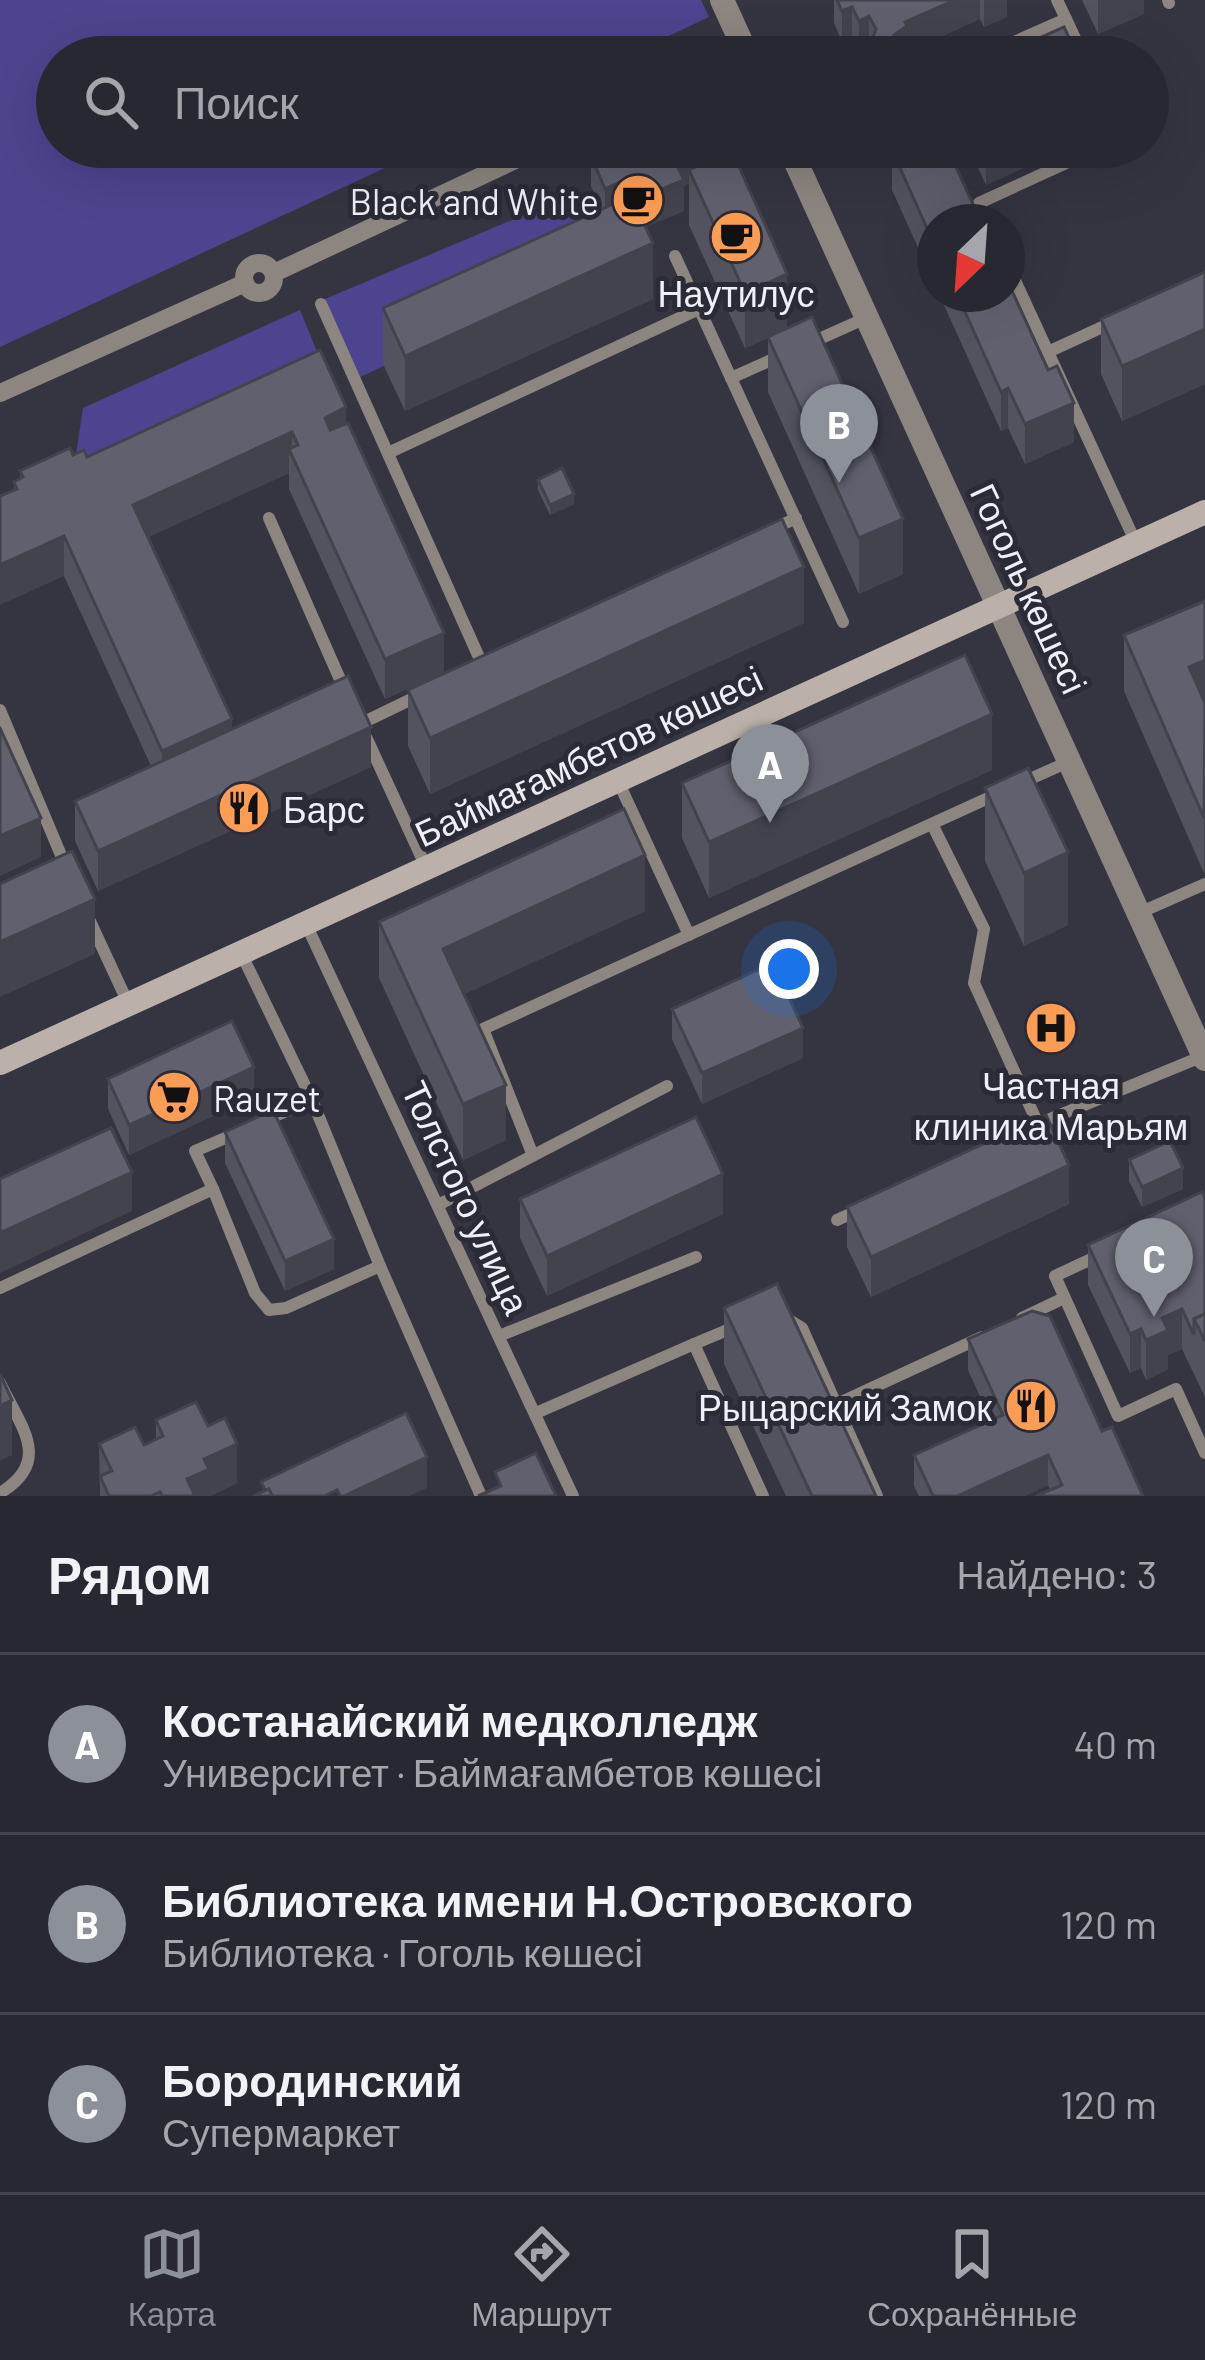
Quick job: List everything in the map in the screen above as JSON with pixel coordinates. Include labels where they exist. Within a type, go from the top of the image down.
[{"type":"main road","name":"Баймағамбетов көшесі","points":[[0,1063],[1205,512]]},
{"type":"street","points":[[722,0],[736,36]]},
{"type":"street","points":[[0,393],[245,283],[246,270],[254,264],[264,263],[274,273],[498,168]]},
{"type":"street","name":"Гоголь көшесі","points":[[799,168],[1204,1057]]},
{"type":"lane","points":[[1057,0],[1074,36]]},
{"type":"lane","points":[[1028,36],[1066,19]]},
{"type":"lane","points":[[979,204],[1055,168]]},
{"type":"lane","points":[[675,256],[843,622]]},
{"type":"lane","points":[[1025,302],[1136,544]]},
{"type":"lane","points":[[321,304],[482,664]]},
{"type":"lane","points":[[388,453],[699,309]]},
{"type":"lane","points":[[1048,352],[1126,316]]},
{"type":"lane","points":[[731,378],[867,318]]},
{"type":"lane","points":[[269,518],[426,868]]},
{"type":"lane","points":[[754,538],[796,518]]},
{"type":"lane","points":[[462,674],[503,655]]},
{"type":"lane","points":[[360,724],[442,684]]},
{"type":"lane","points":[[0,710],[72,880]]},
{"type":"lane","points":[[532,1153],[483,1029],[1070,761]]},
{"type":"lane","points":[[618,781],[689,934]]},
{"type":"lane","points":[[932,824],[983,929],[974,983],[1038,1124]]},
{"type":"lane","points":[[1138,913],[1205,884]]},
{"type":"lane","points":[[81,900],[129,1004]]},
{"type":"lane","name":"Толстого улица","points":[[306,924],[573,1496]]},
{"type":"lane","points":[[241,953],[312,1100],[478,1490],[494,1474]]},
{"type":"lane","points":[[1018,1134],[1204,1057]]},
{"type":"lane","points":[[438,1205],[667,1086]]},
{"type":"lane","points":[[312,1100],[195,1151],[255,1293],[269,1310],[286,1308],[380,1266]]},
{"type":"lane","points":[[0,1288],[213,1189]]},
{"type":"lane","points":[[837,1220],[877,1201]]},
{"type":"lane","points":[[1119,1246],[1055,1276],[1064,1298],[1118,1416],[1176,1389],[1205,1453]]},
{"type":"lane","points":[[500,1336],[696,1257]]},
{"type":"lane","points":[[835,1406],[1064,1298]]},
{"type":"lane","points":[[772,1312],[802,1328],[878,1496]]},
{"type":"lane","points":[[536,1413],[752,1320]]},
{"type":"lane","points":[[694,1344],[764,1496]]},
{"type":"lane","points":[[0,1383],[28,1443],[31,1464],[20,1481],[0,1493]]},
{"type":"lane","points":[[532,1456],[551,1448]]},
{"type":"shaded area","points":[[0,0],[701,0],[709,17],[669,36],[36,36],[36,168],[385,168],[0,347]]},
{"type":"shaded area","points":[[564,198],[599,265],[358,378],[318,302]]},
{"type":"shaded area","points":[[300,310],[330,383],[74,468],[83,408]]},
{"type":"building","points":[[837,0],[955,0],[905,22],[907,26],[894,36],[873,36],[876,29],[869,16],[859,21],[852,7],[842,11]]},
{"type":"building","points":[[1064,27],[1068,36],[1044,36]]},
{"type":"building","points":[[596,168],[678,168],[684,180],[633,201],[620,182],[605,189]]},
{"type":"building","points":[[740,168],[787,274],[745,293],[689,170]]},
{"type":"building","points":[[900,168],[957,168],[973,204],[917,206]]},
{"type":"building","points":[[631,196],[653,243],[405,356],[383,308]]},
{"type":"building","points":[[1205,272],[1205,329],[1122,366],[1101,319]]},
{"type":"building","points":[[965,312],[1022,312],[1048,370],[1057,366],[1074,403],[1025,424],[1008,388],[1001,392]]},
{"type":"building","points":[[812,317],[903,519],[859,538],[768,337]]},
{"type":"building","points":[[320,350],[346,407],[325,418],[330,430],[348,423],[444,633],[385,659],[289,449],[298,445],[292,432],[133,505],[232,719],[162,751],[64,536],[0,565],[0,496],[17,489],[14,482],[23,477],[20,471],[70,448],[73,455],[84,450],[87,457]]},
{"type":"building","points":[[562,468],[574,494],[550,505],[538,480]]},
{"type":"building","points":[[782,519],[804,567],[430,738],[408,690]]},
{"type":"building","points":[[1205,601],[1205,660],[1189,667],[1205,703],[1204,818],[1124,635]]},
{"type":"building","points":[[965,655],[992,714],[709,842],[682,783]]},
{"type":"building","points":[[348,676],[371,727],[98,851],[75,801]]},
{"type":"building","points":[[0,728],[41,818],[0,836]]},
{"type":"building","points":[[1028,768],[1068,852],[1024,873],[985,788]]},
{"type":"building","points":[[624,809],[645,855],[443,949],[506,1085],[463,1104],[379,922]]},
{"type":"building","points":[[72,851],[95,899],[0,942],[0,884]]},
{"type":"building","points":[[773,963],[803,1028],[702,1073],[672,1009]]},
{"type":"building","points":[[232,1021],[254,1067],[129,1125],[108,1079]]},
{"type":"building","points":[[273,1110],[334,1239],[285,1261],[225,1132]]},
{"type":"building","points":[[1046,1115],[1069,1165],[871,1257],[847,1207]]},
{"type":"building","points":[[696,1117],[723,1174],[547,1256],[520,1199]]},
{"type":"building","points":[[111,1128],[132,1172],[0,1233],[0,1179]]},
{"type":"building","points":[[1170,1141],[1183,1168],[1142,1187],[1129,1160]]},
{"type":"building","points":[[1202,1192],[1205,1314],[1194,1319],[1194,1335],[1182,1309],[1162,1318],[1168,1330],[1146,1340],[1141,1329],[1130,1334],[1088,1245]]},
{"type":"building","points":[[777,1284],[876,1496],[812,1496],[724,1308]]},
{"type":"building","points":[[1032,1311],[1050,1316],[1102,1431],[1112,1427],[1143,1496],[1036,1496],[1062,1485],[1048,1455],[957,1496],[933,1496],[914,1455],[1003,1415],[968,1339]]},
{"type":"building","points":[[1205,1314],[1205,1341],[1194,1319]]},
{"type":"building","points":[[0,1374],[12,1400],[0,1406]]},
{"type":"building","points":[[196,1402],[208,1426],[225,1418],[237,1444],[204,1459],[209,1469],[187,1479],[195,1496],[162,1496],[160,1492],[109,1496],[100,1476],[112,1471],[99,1444],[135,1427],[144,1445],[163,1436],[156,1420]]},
{"type":"building","points":[[406,1413],[427,1457],[344,1496],[337,1490],[324,1496],[272,1496],[265,1490],[261,1482]]},
{"type":"building","points":[[536,1453],[556,1496],[478,1496],[501,1486],[495,1472]]},
{"type":"place","name":"Black and White","points":[[638,200]]},
{"type":"place","name":"Наутилус","points":[[736,237]]},
{"type":"place","name":"Библиотека имени Н.Островского","points":[[839,483]]},
{"type":"place","name":"Барс","points":[[244,808]]},
{"type":"place","name":"Костанайский медколледж","points":[[770,823]]},
{"type":"place","name":"Частная клиника Марьям","points":[[1051,1028]]},
{"type":"place","name":"Rauzet","points":[[174,1097]]},
{"type":"place","name":"Бородинский","points":[[1154,1317]]},
{"type":"place","name":"Рыцарский Замок","points":[[1031,1406]]}]
